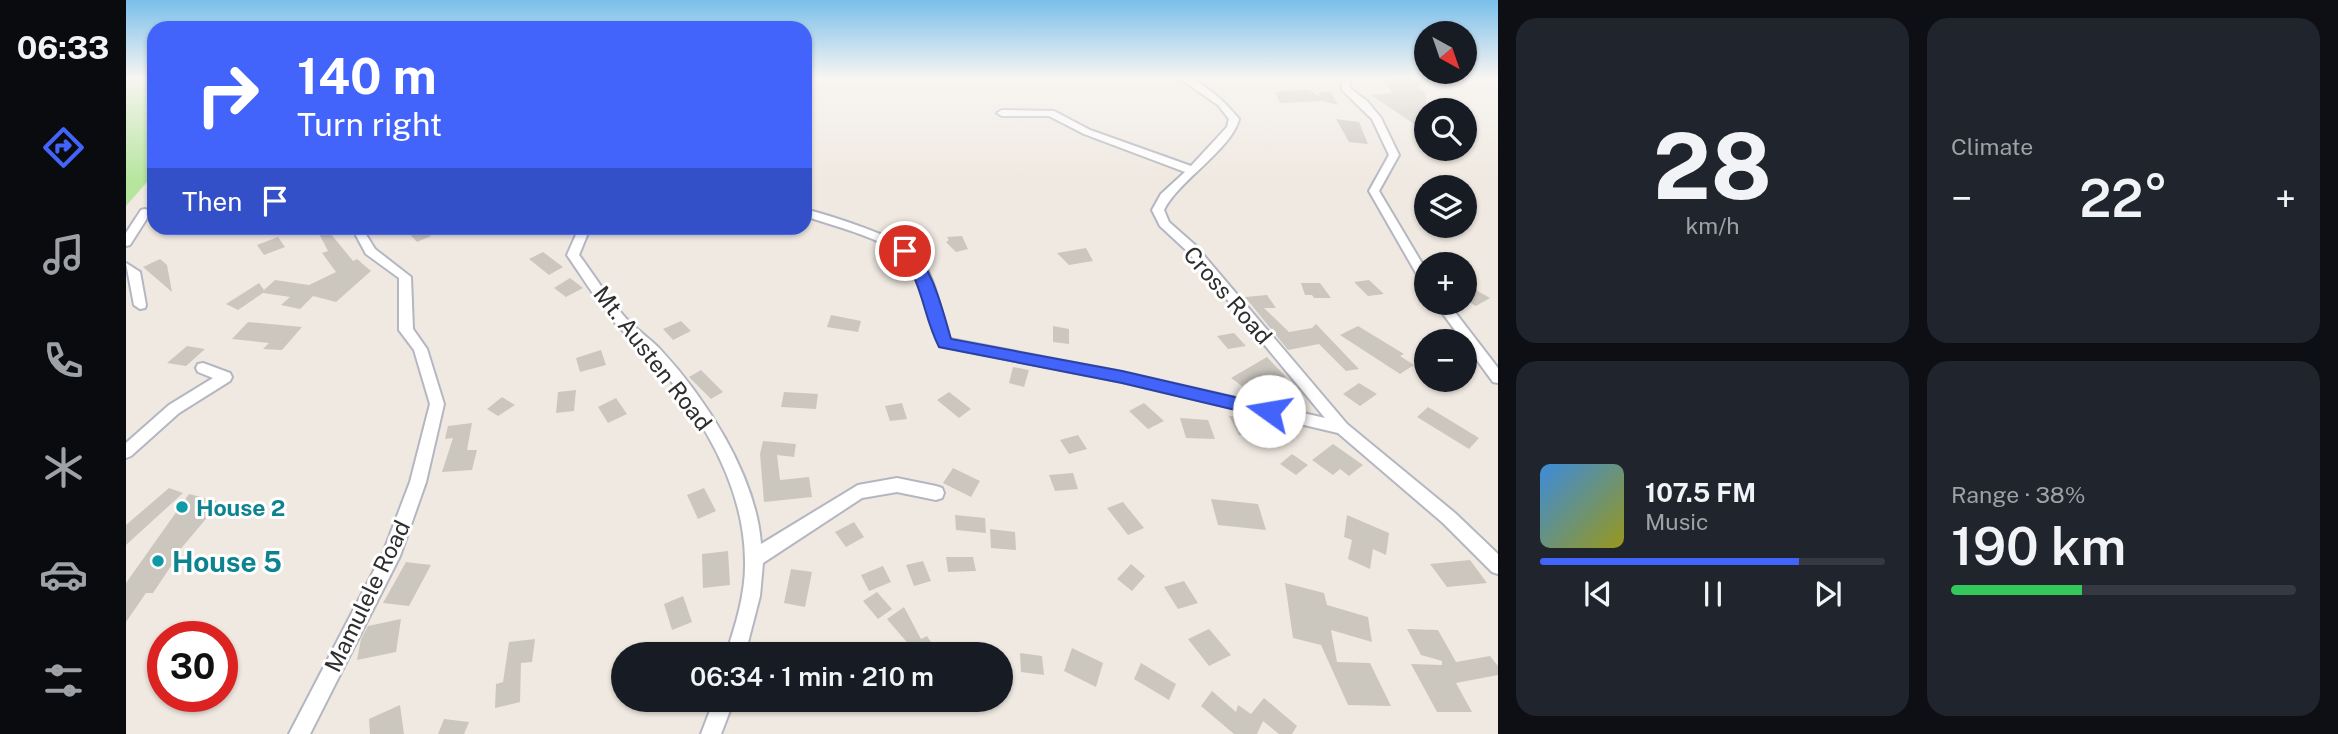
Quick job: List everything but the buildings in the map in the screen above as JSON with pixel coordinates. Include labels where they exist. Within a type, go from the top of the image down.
[{"type":"street","name":"Cross Road","points":[[1229,112],[1234,119],[1232,128],[1166,196],[1158,210],[1164,224],[1191,247],[1342,428],[1449,518],[1498,566]]},
{"type":"street","points":[[1372,112],[1385,129],[1394,155],[1374,191],[1414,259]]},
{"type":"street","points":[[1002,113],[1051,113],[1087,132],[1193,171]]},
{"type":"street","points":[[126,230],[145,212],[126,242]]},
{"type":"street","points":[[812,215],[882,241],[914,258],[930,294],[945,343],[1122,377],[1342,428]]},
{"type":"street","name":"Mamulele Road","points":[[299,734],[391,556],[418,482],[437,404],[421,349],[406,330],[405,277],[370,251],[360,235]]},
{"type":"street","name":"Mt. Austen Road","points":[[581,235],[573,255],[620,320],[654,352],[702,413],[731,466],[748,513],[755,558],[750,603],[739,642]]},
{"type":"street","points":[[126,267],[134,272],[140,305]]},
{"type":"street","points":[[1450,315],[1498,379]]},
{"type":"street","points":[[126,452],[174,409],[225,377],[203,368]]},
{"type":"street","points":[[755,558],[858,492],[897,485],[936,493]]},
{"type":"street","points":[[711,734],[719,712]]},
{"type":"green space","points":[[126,112],[147,112],[147,182],[126,206]]},
{"type":"place","name":"House 2","points":[[182,507]]},
{"type":"place","name":"House 5","points":[[158,561]]},
{"type":"route","points":[[905,251],[914,258],[930,294],[945,343],[1122,377],[1269,411]]}]
